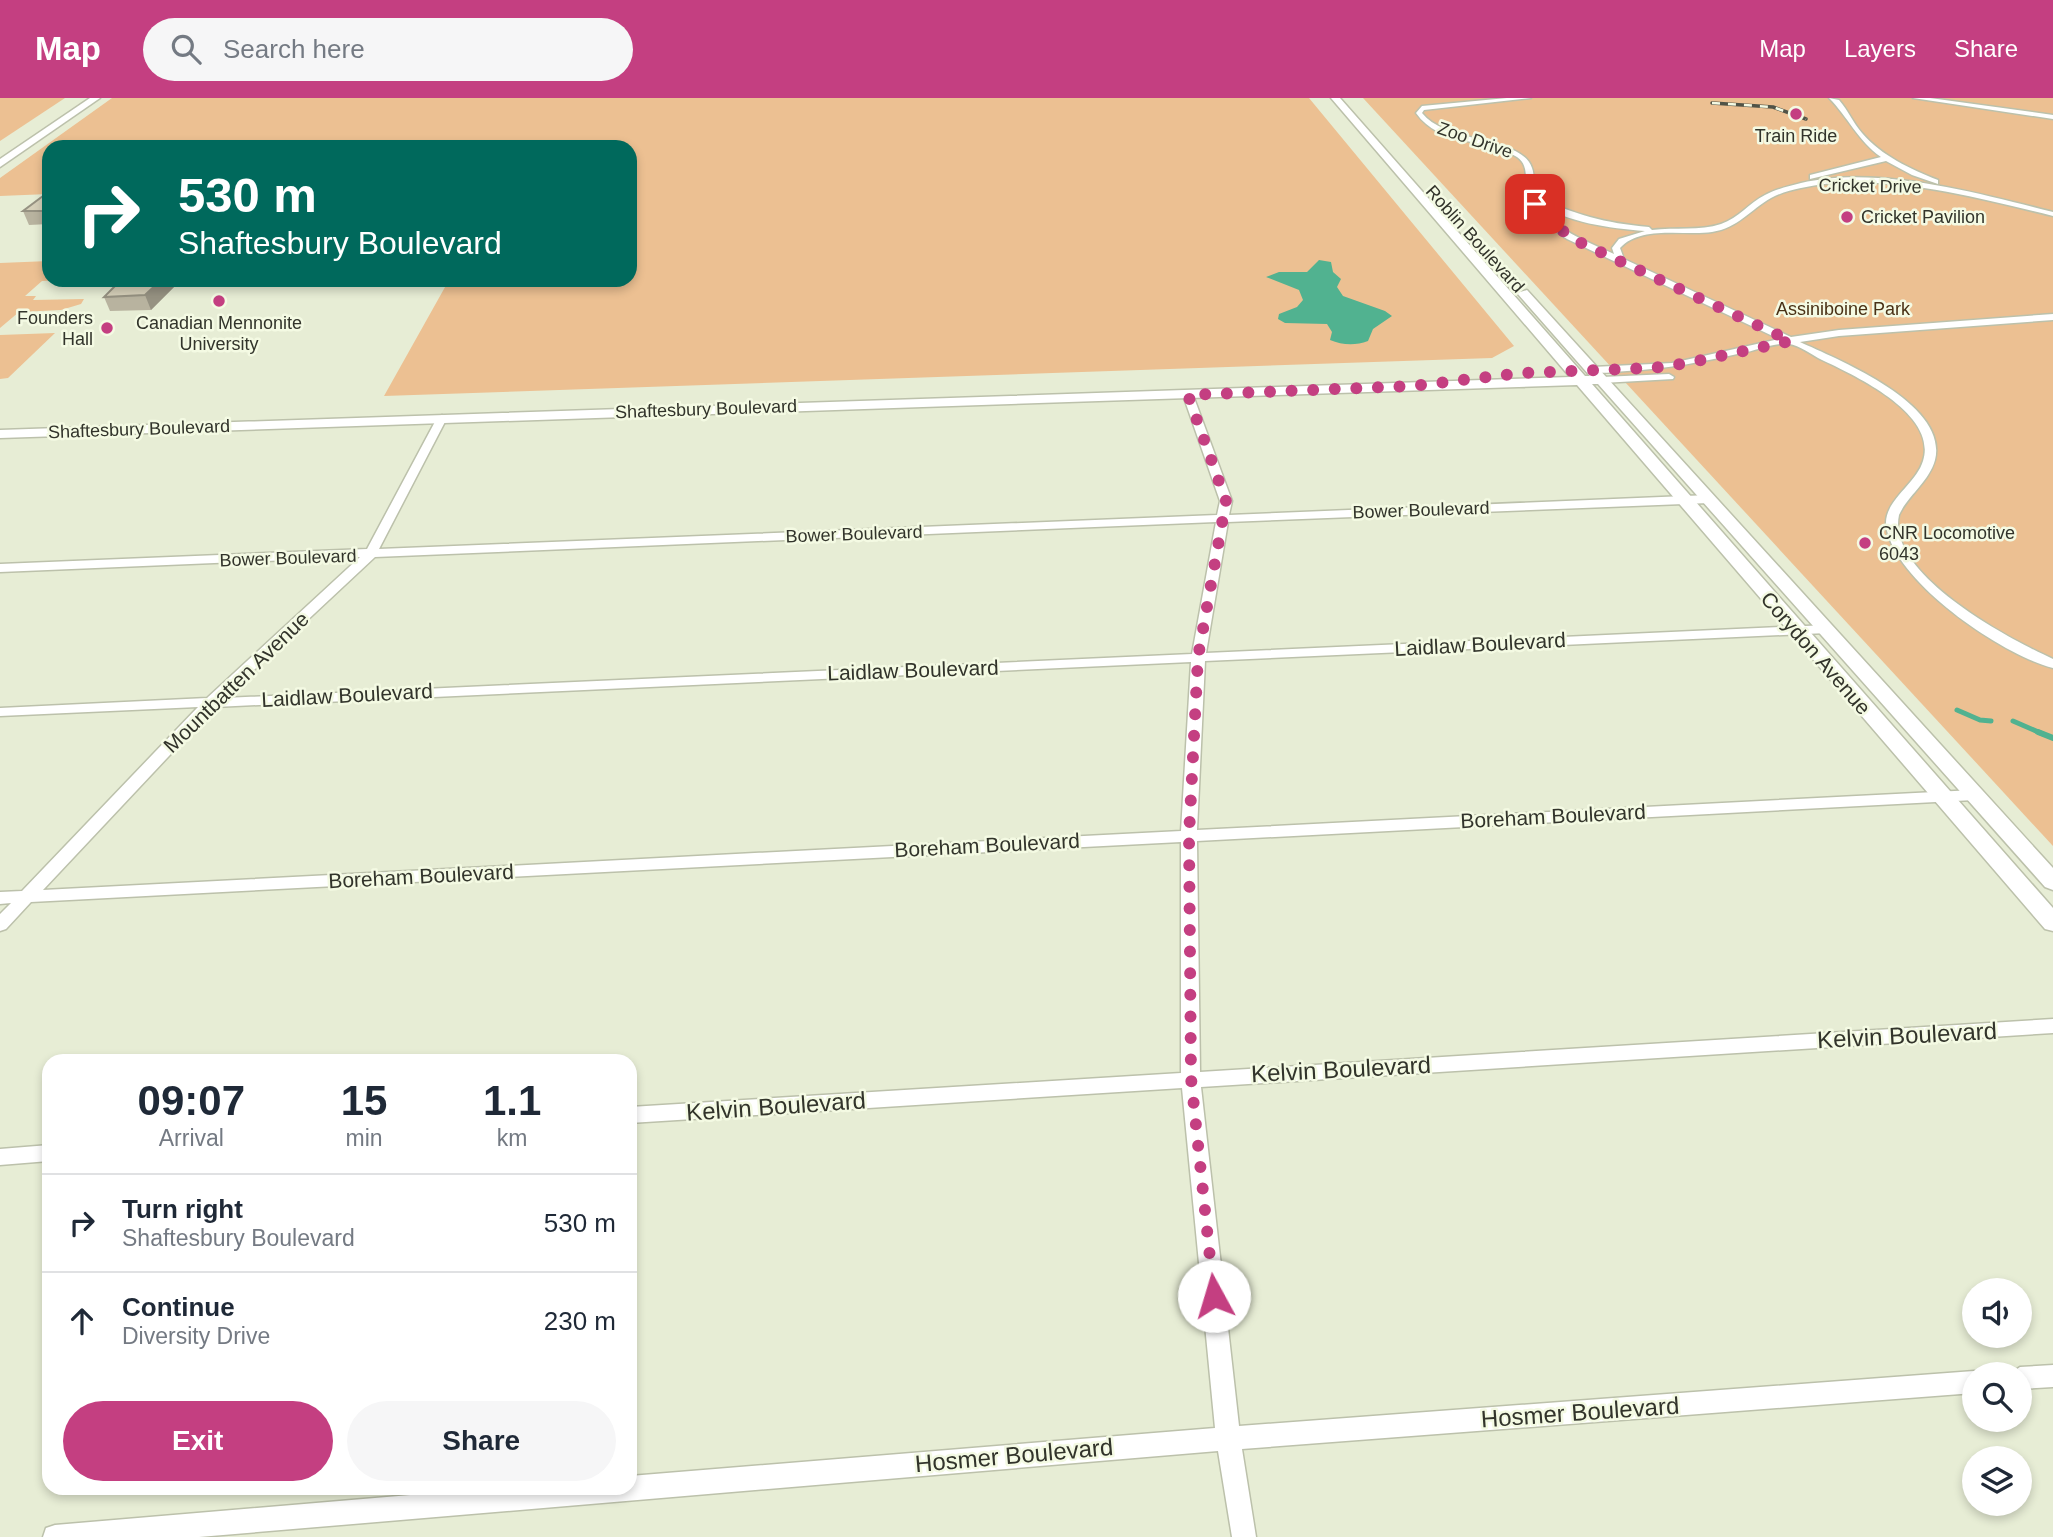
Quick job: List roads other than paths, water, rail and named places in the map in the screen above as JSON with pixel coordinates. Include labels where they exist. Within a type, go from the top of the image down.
[{"type":"main road","points":[[0,152],[80,98]]},
{"type":"main road","points":[[0,164],[96,98]]},
{"type":"main road","name":"Roblin Boulevard","points":[[1335,98],[1587,376]]},
{"type":"main road","name":"Roblin Boulevard","points":[[1347,98],[1475,239]]},
{"type":"main road","name":"Roblin Boulevard","points":[[1512,281],[1587,376]]},
{"type":"main road","name":"Shaftesbury Boulevard","points":[[0,434],[1188,395],[1587,376]]},
{"type":"main road","name":"Corydon Avenue","points":[[1587,376],[1709,499],[2053,882]]},
{"type":"main road","name":"Corydon Avenue","points":[[1587,376],[1684,500],[2053,923]]},
{"type":"street","name":"Zoo Drive","points":[[1528,98],[1433,106],[1422,108],[1419,113],[1427,123],[1439,130],[1502,148],[1525,159],[1531,167],[1531,196]]},
{"type":"street","points":[[1832,98],[1846,103],[1848,119],[1860,136],[1888,158],[1938,183],[2053,214]]},
{"type":"street","points":[[1916,98],[2053,117]]},
{"type":"street","name":"Cricket Drive","points":[[1620,261],[1616,248],[1625,239],[1650,233],[1720,228],[1739,222],[1776,192],[1807,178],[1888,158]]},
{"type":"street","name":"Cricket Drive","points":[[1776,192],[1817,184],[1882,183],[1935,188],[2006,203]]},
{"type":"street","points":[[1531,196],[1545,218],[1562,232],[1806,347],[1862,376],[1912,411],[1926,431],[1932,446],[1931,461],[1894,512],[1892,533],[1904,557],[1928,585],[1961,612],[2002,639],[2053,664]]},
{"type":"street","name":"Cricket Drive","points":[[1531,196],[1551,208],[1591,220],[1683,231]]},
{"type":"street","points":[[1587,376],[1682,375],[1806,347],[1907,329],[2053,317]]},
{"type":"street","points":[[1587,376],[1672,366],[1791,341],[1884,328],[1907,329]]},
{"type":"street","points":[[1188,395],[1226,501],[1198,657],[1189,835],[1191,1078],[1228,1438],[1244,1537]]},
{"type":"street","name":"Mountbatten Avenue","points":[[0,925],[211,702],[370,555],[442,418]]},
{"type":"street","name":"Bower Boulevard","points":[[0,568],[1709,499]]},
{"type":"street","name":"Laidlaw Boulevard","points":[[0,712],[1826,629]]},
{"type":"street","name":"Boreham Boulevard","points":[[0,898],[1974,794]]},
{"type":"street","name":"Kelvin Boulevard","points":[[637,1115],[2053,1026]]},
{"type":"street","points":[[0,1157],[42,1154]]},
{"type":"street","points":[[2032,1377],[2053,1376]]},
{"type":"street","name":"Hosmer Boulevard","points":[[637,1488],[1228,1438],[1962,1383]]},
{"type":"street","name":"Hosmer Boulevard","points":[[55,1537],[553,1495]]},
{"type":"waterway","points":[[1957,710],[1980,720],[1991,721]]},
{"type":"waterway","points":[[2013,721],[2043,734]]},
{"type":"waterway","points":[[2038,732],[2043,734]]},
{"type":"waterway","points":[[2043,734],[2053,738]]},
{"type":"railway","points":[[1712,103],[1773,107],[1806,119]]},
{"type":"place","name":"Train Ride","points":[[1796,114]]},
{"type":"place","name":"Cricket Pavilion","points":[[1847,217]]},
{"type":"place","name":"Canadian Mennonite University","points":[[219,301]]},
{"type":"place","name":"Founders Hall","points":[[107,328]]},
{"type":"place","name":"CNR Locomotive 6043","points":[[1865,543]]},
{"type":"park label","name":"Assiniboine Park","points":[[1843,309]]}]
